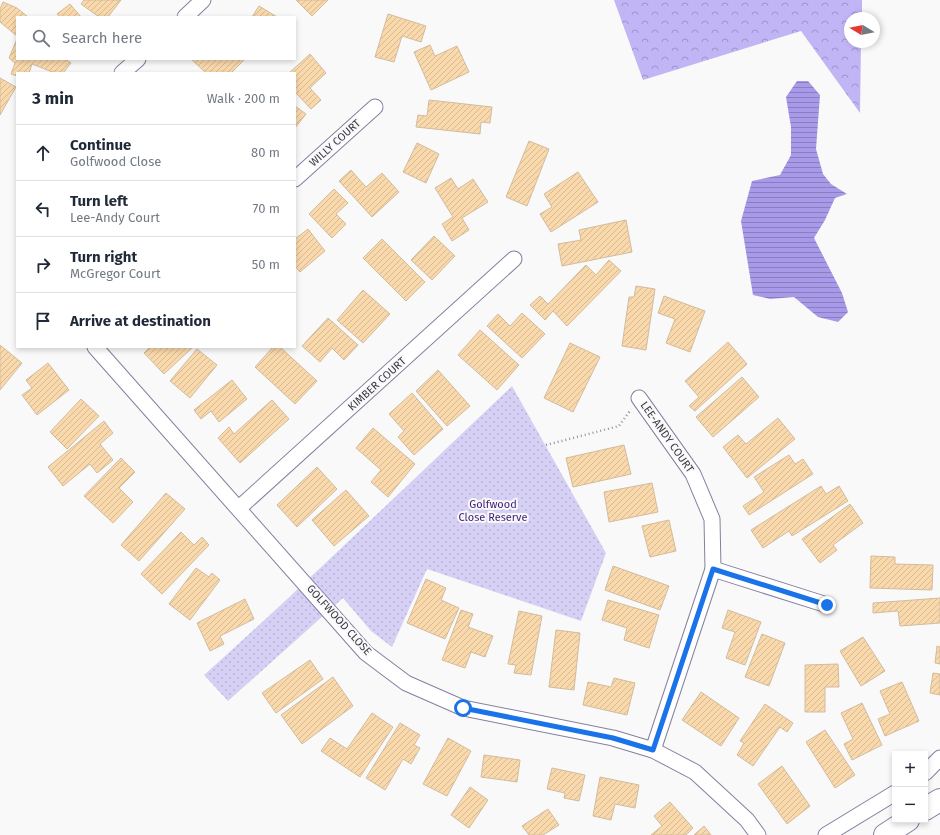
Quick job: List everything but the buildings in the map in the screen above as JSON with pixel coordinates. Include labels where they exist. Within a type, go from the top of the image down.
[{"type":"main road","points":[[928,807],[940,800]]},
{"type":"main road","points":[[885,835],[903,823]]},
{"type":"street","points":[[185,16],[203,0]]},
{"type":"street","points":[[123,72],[137,60]]},
{"type":"street","name":"WILLY COURT","points":[[296,178],[375,107]]},
{"type":"street","name":"KIMBER COURT","points":[[239,508],[514,259]]},
{"type":"street","name":"GOLFWOOD CLOSE","points":[[102,349],[366,653],[406,683],[463,708],[613,738],[653,750],[695,772],[747,820],[758,835]]},
{"type":"street","name":"LEE-ANDY COURT","points":[[639,398],[694,474],[712,519],[713,569],[653,750]]},
{"type":"street","points":[[713,569],[827,605]]},
{"type":"street","points":[[928,770],[940,758]]},
{"type":"street","points":[[826,835],[892,795]]},
{"type":"path","points":[[546,445],[619,426],[639,398]]},
{"type":"green space","points":[[614,0],[862,0],[862,12],[844,12],[844,48],[861,48],[860,113],[801,31],[643,80]]},
{"type":"green space","name":"Golfwood Close Reserve","points":[[512,386],[606,553],[581,621],[427,569],[392,647],[371,631],[343,598],[228,701],[204,675],[321,568]]},
{"type":"shaded area","points":[[797,81],[808,81],[820,95],[816,149],[823,174],[831,184],[847,194],[835,198],[825,220],[814,238],[842,293],[848,312],[838,322],[818,317],[794,297],[770,299],[753,295],[741,221],[752,181],[780,175],[791,155],[791,127],[786,97]]},
{"type":"route","points":[[463,708],[613,738],[653,750],[713,569],[827,605]]}]
